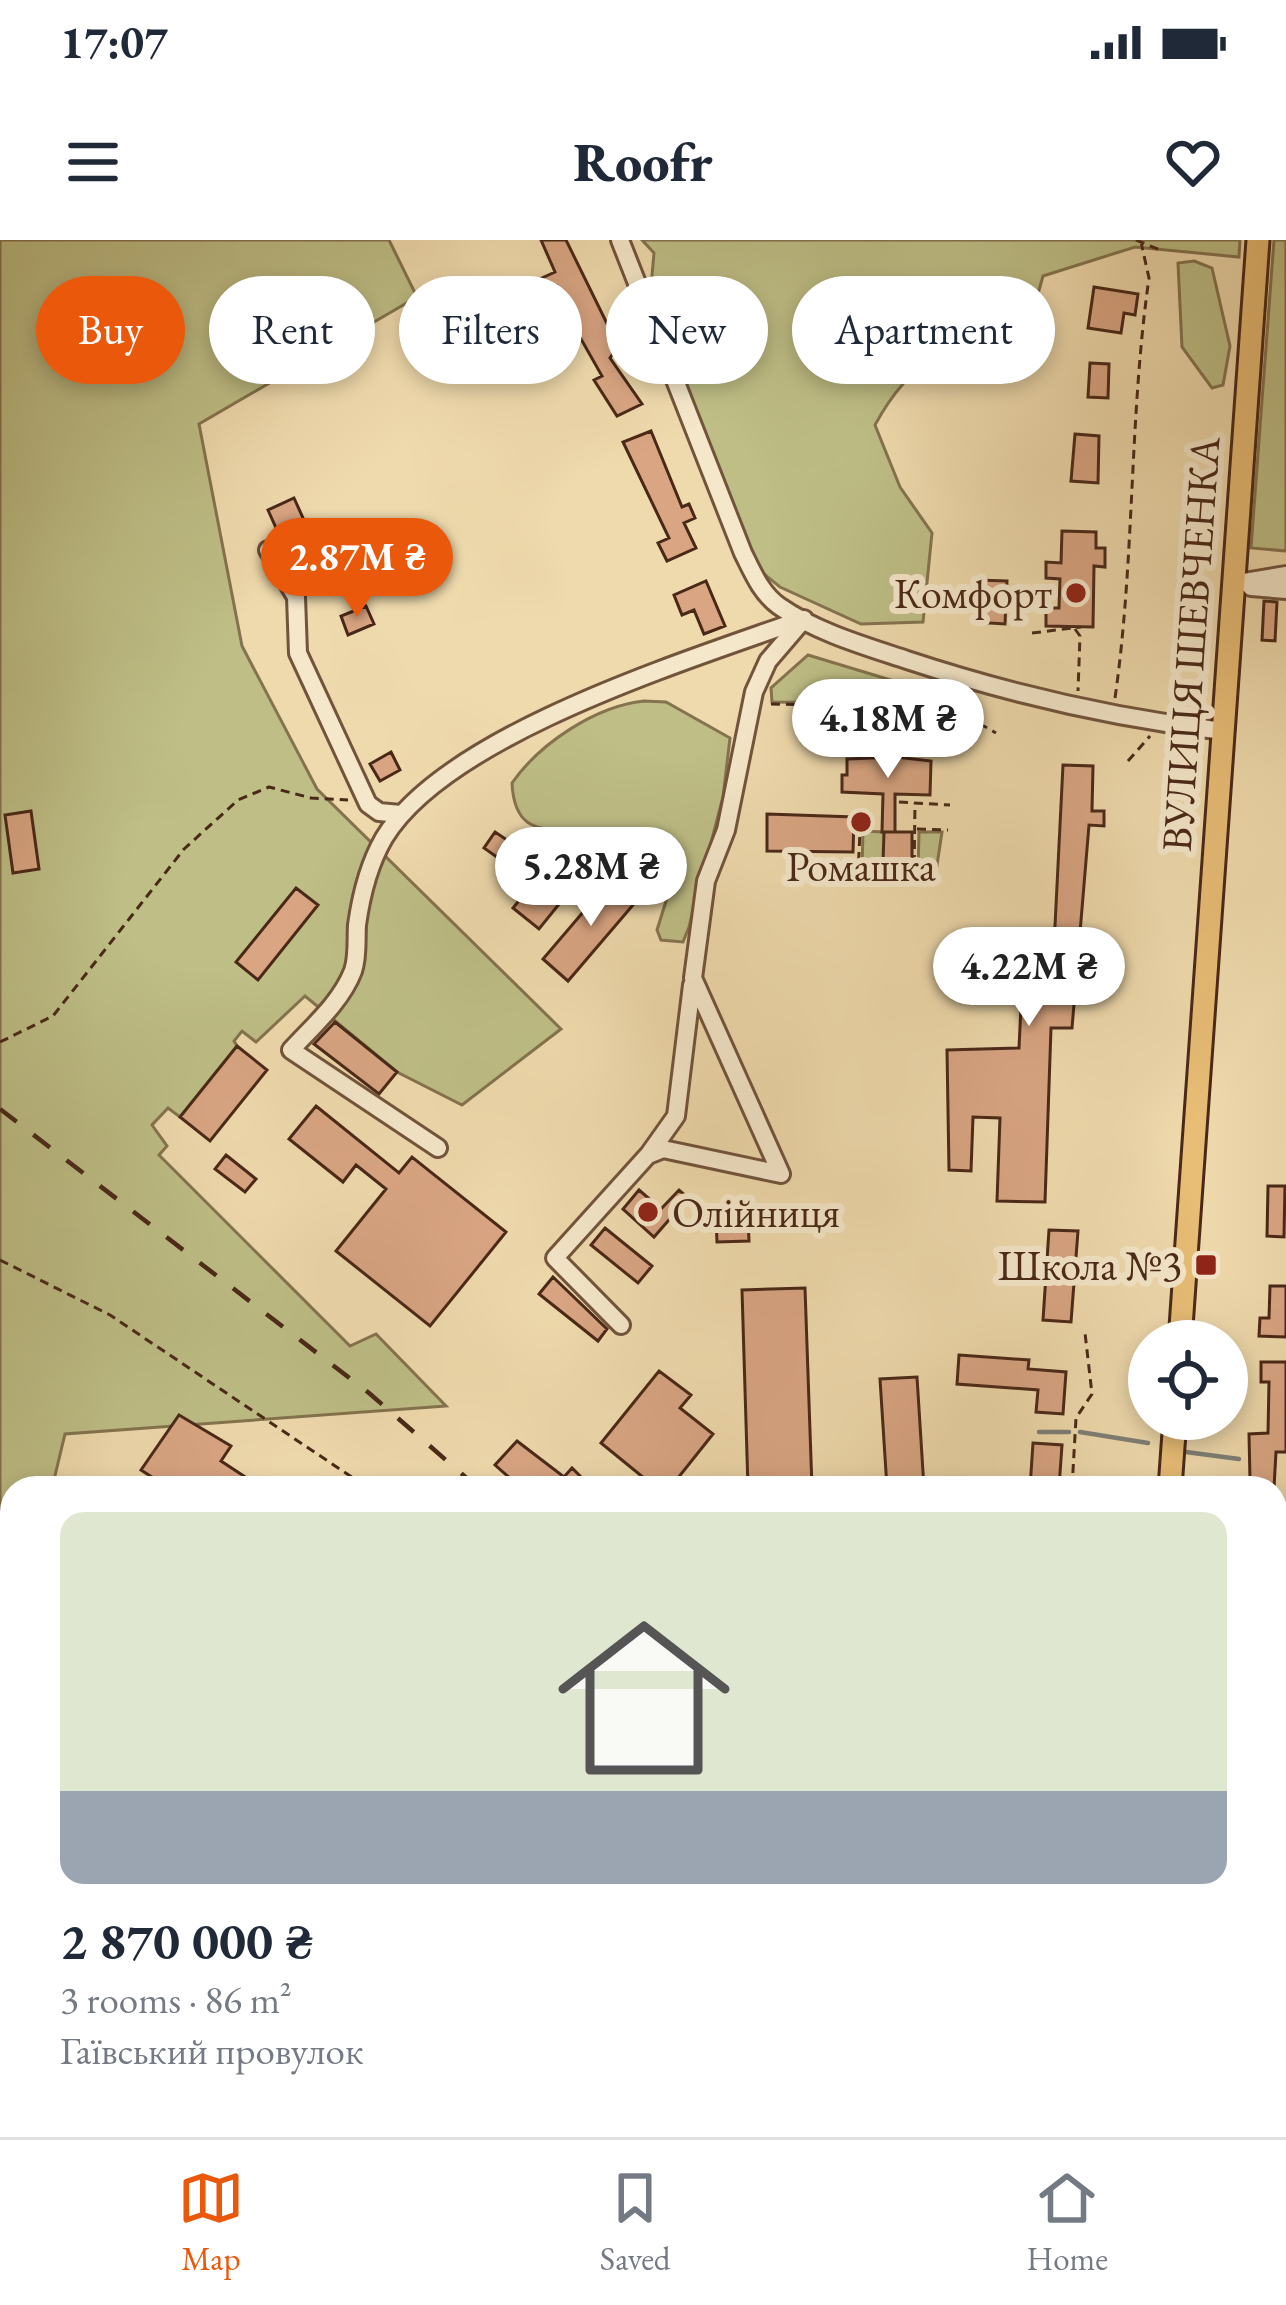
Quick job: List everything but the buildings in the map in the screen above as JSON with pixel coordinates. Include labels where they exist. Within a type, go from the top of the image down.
[{"type":"main road","name":"ВУЛИЦЯ ШЕВЧЕНКА","points":[[1181,1320],[1258,240]]},
{"type":"main road","points":[[1171,1476],[1173,1440]]},
{"type":"street","points":[[620,240],[743,553],[764,593],[804,619],[866,646],[1077,711],[1223,731]]},
{"type":"street","points":[[268,550],[296,597],[298,652],[366,799],[379,812],[401,814]]},
{"type":"street","points":[[1232,584],[1286,574]]},
{"type":"street","points":[[1232,584],[1286,590]]},
{"type":"street","points":[[621,1325],[555,1258],[648,1155],[676,1116],[706,881],[726,830],[751,704],[768,662],[804,619]]},
{"type":"street","points":[[438,1148],[291,1050],[344,991],[356,965],[361,901],[371,868],[401,814],[451,771],[515,730],[804,619]]},
{"type":"street","points":[[648,1155],[663,1149],[781,1174],[693,978]]},
{"type":"path","points":[[1138,241],[1160,250]]},
{"type":"path","points":[[1113,718],[1126,624],[1125,557],[1149,278],[1138,241]]},
{"type":"path","points":[[1032,633],[1082,626]]},
{"type":"path","points":[[1075,629],[1080,636],[1077,711]]},
{"type":"path","points":[[751,704],[905,709],[976,720],[996,733]]},
{"type":"path","points":[[1128,761],[1158,724]]},
{"type":"path","points":[[0,1042],[53,1016],[184,849],[238,800],[269,787],[311,798],[366,799]]},
{"type":"path","points":[[898,802],[950,805]]},
{"type":"path","points":[[914,879],[915,803]]},
{"type":"path","points":[[915,830],[948,830]]},
{"type":"path","points":[[858,876],[860,831]]},
{"type":"path","points":[[807,851],[807,873]]},
{"type":"path","points":[[0,1260],[110,1315],[350,1476]]},
{"type":"path","points":[[1073,1476],[1076,1418],[1092,1394],[1085,1333]]},
{"type":"green space","points":[[0,240],[389,240],[407,276],[399,276],[399,307],[375,321],[375,276],[209,276],[209,384],[268,384],[199,424],[242,646],[317,789],[561,1029],[462,1105],[397,1072],[305,996],[256,1042],[242,1031],[234,1041],[237,1046],[180,1117],[168,1108],[152,1125],[167,1146],[159,1155],[350,1346],[376,1334],[446,1406],[65,1434],[55,1476],[0,1476]]},
{"type":"green space","points":[[642,240],[1240,240],[1239,257],[1135,247],[1043,276],[792,276],[792,384],[903,384],[875,425],[900,487],[932,533],[923,622],[861,624],[780,587],[759,570],[684,384],[768,384],[768,276],[652,276],[654,253]]},
{"type":"green space","points":[[1274,240],[1286,240],[1286,551],[1251,548]]},
{"type":"green space","points":[[1194,261],[1212,268],[1230,346],[1223,385],[1212,388],[1182,347],[1178,263]]},
{"type":"green space","points":[[808,655],[967,703],[982,713],[893,703],[772,702],[771,688]]},
{"type":"green space","points":[[644,701],[666,702],[730,738],[723,797],[683,942],[661,940],[657,930],[672,882],[596,839],[530,823],[515,803],[512,783],[553,741],[607,710]]},
{"type":"green space","points":[[863,831],[884,832],[912,864],[911,872],[862,870]]},
{"type":"green space","points":[[919,832],[942,832],[936,872],[918,874]]},
{"type":"waterway","points":[[1039,1432],[1069,1432]]},
{"type":"waterway","points":[[1080,1432],[1148,1443]]},
{"type":"waterway","points":[[1186,1452],[1239,1459]]},
{"type":"railway","points":[[0,1109],[369,1393],[464,1476]]},
{"type":"place","name":"Комфорт","points":[[1076,593]]},
{"type":"place","name":"Ромашка","points":[[861,822]]},
{"type":"place","name":"Олійниця","points":[[648,1212]]},
{"type":"place","name":"Школа №3","points":[[1206,1265]]}]
